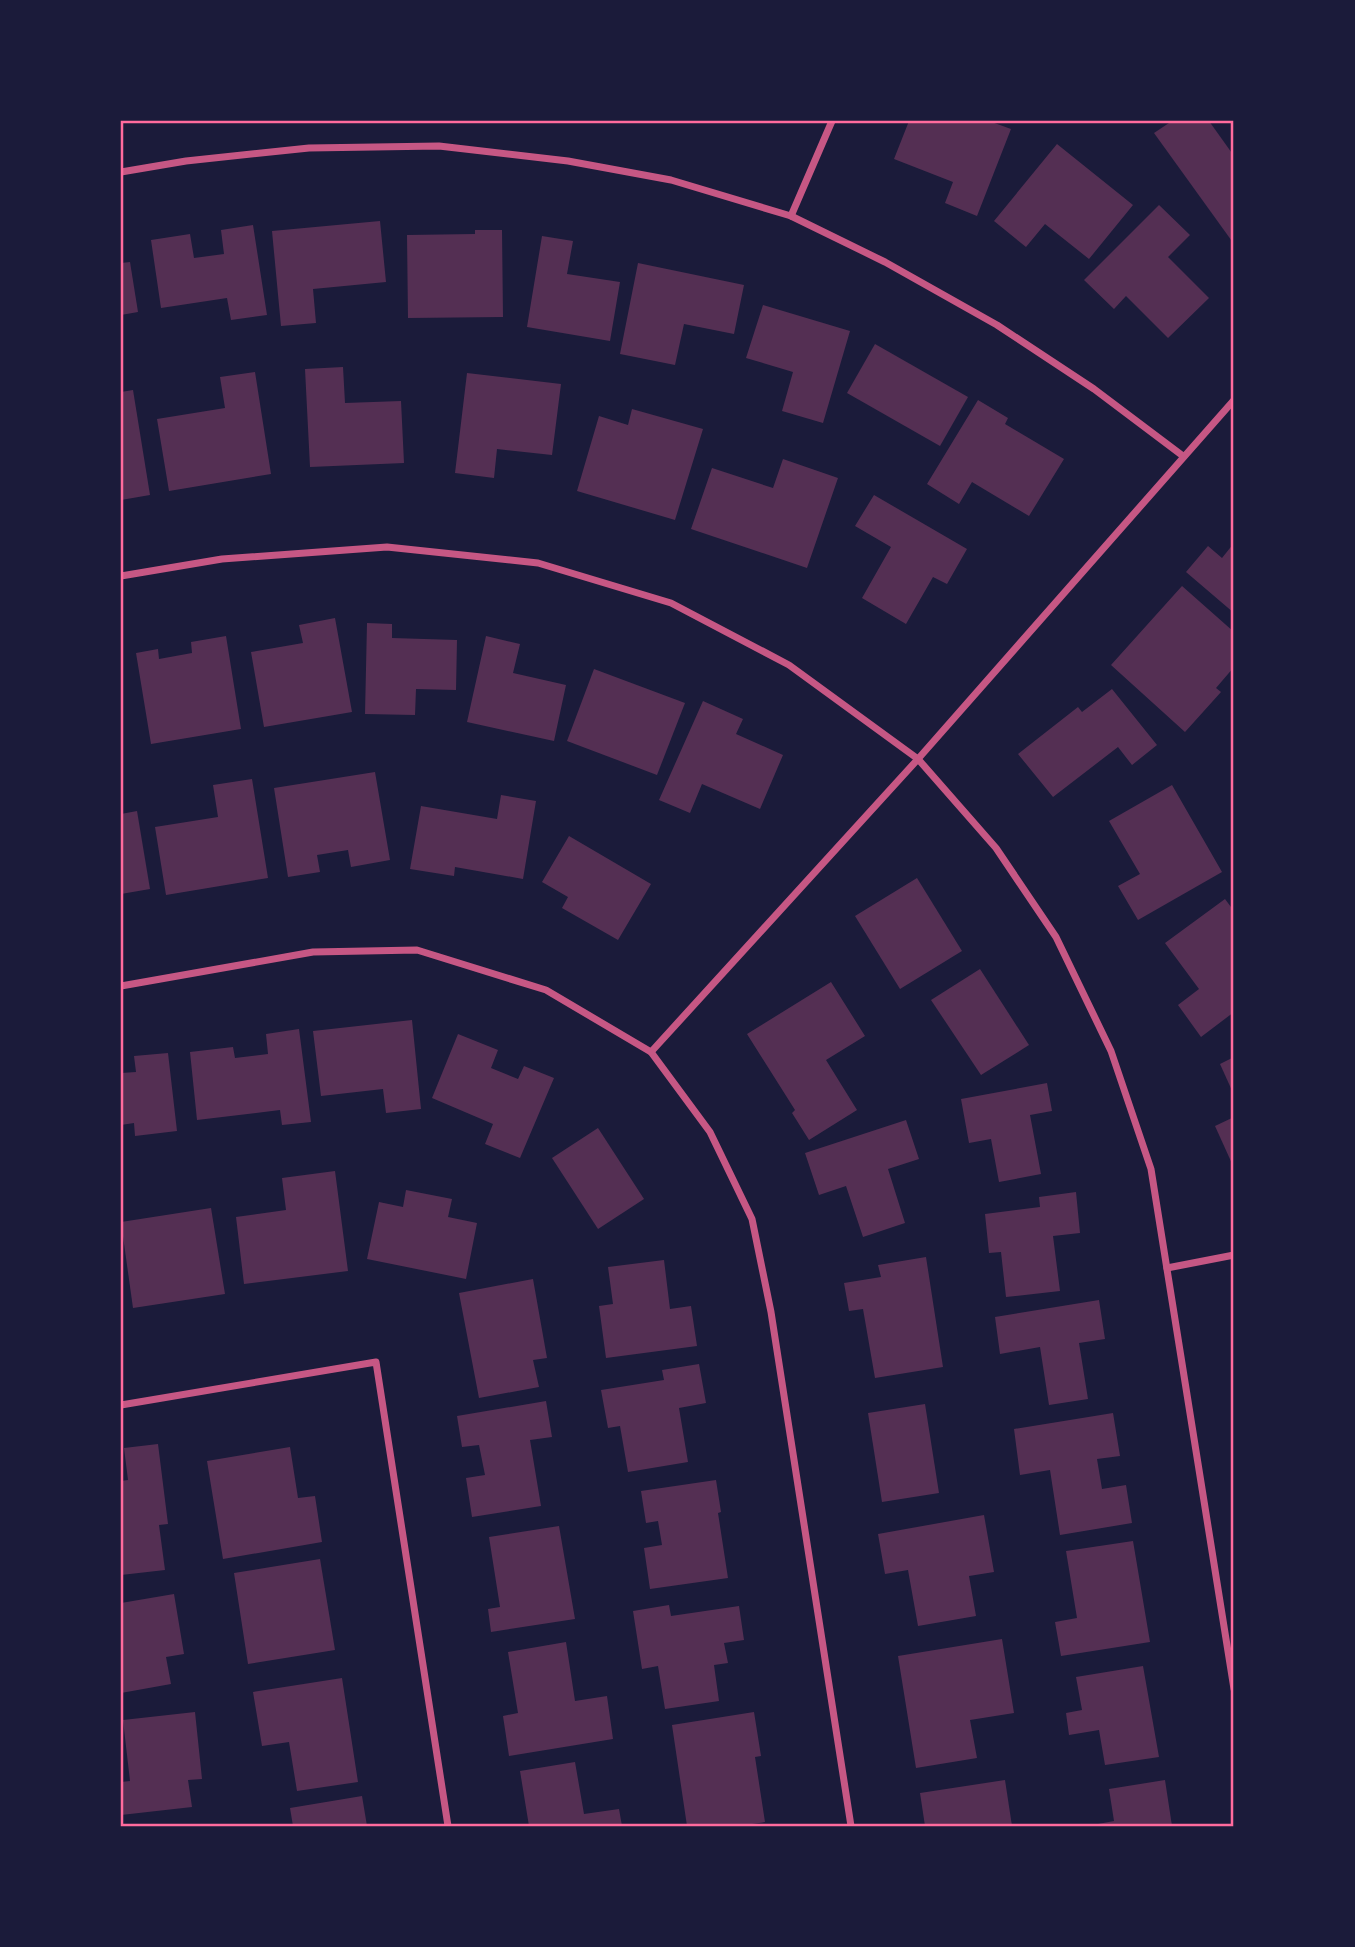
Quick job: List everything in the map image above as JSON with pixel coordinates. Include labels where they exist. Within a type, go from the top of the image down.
[{"type":"street","points":[[791,216],[832,121]]},
{"type":"street","points":[[121,172],[186,161],[309,148],[439,146],[568,161],[671,180],[791,216],[885,262],[998,325],[1094,389],[1182,456]]},
{"type":"street","points":[[652,1052],[918,759],[1234,400]]},
{"type":"street","points":[[121,576],[222,559],[387,547],[538,563],[683,609],[789,665],[918,759],[996,848],[1056,937],[1111,1051],[1151,1169],[1231,1652],[1234,1689]]},
{"type":"street","points":[[121,986],[313,952],[417,950],[546,990],[652,1052],[710,1132],[752,1219],[771,1312],[851,1826]]},
{"type":"street","points":[[1167,1268],[1234,1255]]},
{"type":"street","points":[[121,1405],[376,1362],[448,1826]]},
{"type":"building","points":[[909,121],[989,121],[1011,129],[977,216],[945,203],[953,182],[894,159]]},
{"type":"building","points":[[1172,121],[1209,121],[1234,156],[1234,244],[1154,133]]},
{"type":"building","points":[[1057,144],[1133,205],[1089,259],[1045,224],[1026,247],[994,221]]},
{"type":"building","points":[[1159,205],[1190,235],[1168,257],[1209,298],[1168,338],[1126,296],[1114,309],[1084,280]]},
{"type":"building","points":[[380,221],[386,282],[313,289],[316,323],[281,326],[272,231]]},
{"type":"building","points":[[253,225],[267,315],[231,320],[227,298],[161,308],[151,240],[190,234],[194,258],[224,254],[221,230]]},
{"type":"building","points":[[475,230],[502,230],[503,317],[408,318],[407,235],[475,234]]},
{"type":"building","points":[[542,236],[573,241],[567,274],[620,282],[610,341],[527,327]]},
{"type":"building","points":[[130,262],[138,312],[121,315],[121,263]]},
{"type":"building","points":[[638,263],[744,285],[734,334],[684,324],[675,365],[620,354]]},
{"type":"building","points":[[763,305],[850,331],[823,423],[782,411],[793,372],[746,358]]},
{"type":"building","points":[[875,344],[968,397],[940,446],[847,393]]},
{"type":"building","points":[[343,367],[345,403],[401,401],[404,463],[310,467],[305,369]]},
{"type":"building","points":[[255,372],[271,474],[169,491],[157,419],[225,408],[220,377]]},
{"type":"building","points":[[467,373],[561,384],[552,455],[497,449],[494,478],[455,473]]},
{"type":"building","points":[[133,390],[150,495],[121,500],[121,392]]},
{"type":"building","points":[[978,400],[1008,418],[1005,424],[1064,459],[1029,516],[972,482],[959,504],[927,484]]},
{"type":"building","points":[[632,409],[703,429],[675,520],[577,491],[599,416],[628,425]]},
{"type":"building","points":[[783,459],[838,478],[807,568],[691,529],[712,468],[773,488]]},
{"type":"building","points":[[874,495],[967,549],[947,584],[933,577],[906,624],[862,598],[891,547],[855,526]]},
{"type":"building","points":[[1234,543],[1234,613],[1186,572],[1208,546],[1222,558]]},
{"type":"building","points":[[1182,586],[1234,632],[1234,667],[1216,688],[1221,692],[1185,732],[1111,665]]},
{"type":"building","points":[[335,618],[352,712],[264,727],[251,652],[303,643],[299,625]]},
{"type":"building","points":[[367,623],[392,624],[392,638],[457,640],[456,690],[416,689],[415,715],[365,714]]},
{"type":"building","points":[[226,636],[241,729],[151,744],[136,653],[158,649],[159,659],[192,653],[191,642]]},
{"type":"building","points":[[486,636],[520,644],[513,673],[566,685],[554,741],[467,722]]},
{"type":"building","points":[[594,669],[685,703],[657,775],[567,741]]},
{"type":"building","points":[[1112,689],[1157,745],[1132,765],[1118,747],[1053,797],[1018,754],[1078,707],[1082,712]]},
{"type":"building","points":[[703,701],[743,719],[736,734],[783,755],[760,809],[702,784],[690,813],[659,800]]},
{"type":"building","points":[[375,772],[390,860],[351,867],[348,850],[317,855],[320,872],[288,877],[274,788]]},
{"type":"building","points":[[252,779],[268,878],[166,895],[155,827],[218,817],[213,785]]},
{"type":"building","points":[[1172,785],[1222,872],[1138,920],[1118,886],[1140,874],[1109,821]]},
{"type":"building","points":[[501,795],[536,801],[523,879],[455,867],[454,876],[410,869],[421,806],[497,819]]},
{"type":"building","points":[[137,811],[150,889],[121,894],[121,814]]},
{"type":"building","points":[[569,836],[651,884],[618,940],[562,908],[568,897],[542,882]]},
{"type":"building","points":[[917,878],[962,951],[900,989],[855,916]]},
{"type":"building","points":[[1225,899],[1234,911],[1234,1012],[1201,1037],[1178,1005],[1199,989],[1165,943]]},
{"type":"building","points":[[980,969],[1029,1045],[981,1075],[931,1000]]},
{"type":"building","points":[[831,982],[865,1036],[826,1060],[857,1110],[809,1140],[792,1113],[795,1110],[747,1034]]},
{"type":"building","points":[[412,1020],[421,1109],[386,1113],[383,1089],[321,1096],[313,1031]]},
{"type":"building","points":[[299,1029],[311,1122],[282,1125],[280,1110],[197,1120],[190,1052],[233,1047],[235,1058],[268,1054],[266,1034]]},
{"type":"building","points":[[458,1034],[498,1050],[491,1068],[518,1079],[524,1066],[554,1078],[520,1158],[485,1144],[493,1124],[432,1098]]},
{"type":"building","points":[[168,1053],[177,1131],[135,1136],[134,1123],[121,1125],[121,1073],[136,1072],[134,1056]]},
{"type":"building","points":[[1234,1057],[1234,1095],[1220,1064]]},
{"type":"building","points":[[1047,1083],[1052,1111],[1030,1115],[1041,1174],[999,1182],[991,1139],[969,1143],[961,1099]]},
{"type":"building","points":[[1234,1117],[1234,1168],[1215,1126]]},
{"type":"building","points":[[906,1120],[919,1159],[888,1169],[905,1223],[863,1237],[846,1186],[819,1195],[805,1153]]},
{"type":"building","points":[[598,1128],[644,1199],[598,1229],[552,1158]]},
{"type":"building","points":[[335,1171],[348,1271],[244,1284],[236,1217],[286,1210],[282,1178]]},
{"type":"building","points":[[406,1190],[452,1199],[448,1217],[477,1223],[466,1279],[367,1259],[379,1202],[403,1207]]},
{"type":"building","points":[[1076,1192],[1080,1233],[1053,1236],[1060,1291],[1006,1297],[1001,1252],[989,1253],[985,1214],[1040,1207],[1039,1197]]},
{"type":"building","points":[[211,1208],[225,1294],[133,1308],[121,1222]]},
{"type":"building","points":[[926,1257],[943,1367],[875,1378],[863,1309],[849,1311],[844,1283],[881,1277],[878,1265]]},
{"type":"building","points":[[664,1260],[670,1309],[691,1306],[697,1346],[606,1358],[599,1306],[613,1304],[608,1267]]},
{"type":"building","points":[[533,1279],[547,1358],[533,1360],[539,1387],[479,1398],[459,1293]]},
{"type":"building","points":[[1099,1300],[1105,1339],[1079,1343],[1088,1399],[1049,1405],[1040,1347],[1000,1354],[995,1317]]},
{"type":"building","points":[[699,1364],[706,1403],[679,1408],[688,1462],[628,1472],[620,1426],[608,1428],[601,1390],[664,1380],[662,1370]]},
{"type":"building","points":[[546,1401],[552,1437],[530,1440],[541,1506],[472,1517],[466,1478],[485,1475],[479,1445],[462,1447],[457,1416]]},
{"type":"building","points":[[925,1404],[939,1493],[882,1502],[868,1413]]},
{"type":"building","points":[[1113,1413],[1120,1456],[1097,1459],[1102,1489],[1126,1485],[1132,1523],[1060,1535],[1050,1470],[1020,1475],[1014,1429]]},
{"type":"building","points":[[158,1444],[168,1524],[159,1525],[165,1570],[121,1575],[121,1481],[128,1480],[124,1448]]},
{"type":"building","points":[[290,1447],[298,1498],[315,1496],[322,1542],[223,1559],[207,1461]]},
{"type":"building","points":[[716,1480],[728,1578],[650,1589],[644,1548],[662,1545],[658,1521],[646,1523],[641,1491]]},
{"type":"building","points":[[984,1515],[994,1572],[969,1576],[976,1616],[918,1626],[908,1570],[885,1574],[878,1534]]},
{"type":"building","points":[[559,1526],[575,1619],[491,1632],[488,1609],[500,1607],[489,1537]]},
{"type":"building","points":[[1133,1541],[1150,1642],[1061,1656],[1055,1622],[1077,1618],[1066,1551]]},
{"type":"building","points":[[320,1559],[335,1650],[248,1664],[234,1573]]},
{"type":"building","points":[[174,1594],[184,1654],[166,1657],[171,1684],[121,1693],[121,1603]]},
{"type":"building","points":[[669,1605],[671,1616],[739,1606],[744,1640],[724,1643],[728,1663],[714,1665],[719,1701],[665,1709],[658,1666],[642,1669],[633,1611]]},
{"type":"building","points":[[1002,1639],[1014,1713],[970,1720],[977,1758],[916,1768],[898,1656]]},
{"type":"building","points":[[566,1642],[575,1701],[607,1696],[613,1739],[509,1756],[503,1716],[518,1713],[508,1652]]},
{"type":"building","points":[[1143,1666],[1159,1757],[1105,1765],[1099,1730],[1069,1735],[1066,1713],[1082,1710],[1076,1677]]},
{"type":"building","points":[[342,1678],[358,1782],[297,1791],[289,1742],[262,1746],[253,1692]]},
{"type":"building","points":[[195,1712],[202,1779],[188,1780],[192,1807],[121,1815],[121,1782],[130,1781],[123,1720]]},
{"type":"building","points":[[754,1712],[761,1756],[755,1757],[765,1822],[739,1826],[687,1826],[672,1725]]},
{"type":"building","points":[[575,1762],[584,1814],[619,1809],[622,1826],[529,1826],[520,1771]]},
{"type":"building","points":[[1005,1780],[1012,1826],[925,1826],[920,1793]]},
{"type":"building","points":[[1165,1780],[1172,1826],[1099,1826],[1098,1824],[1114,1821],[1109,1789]]},
{"type":"building","points":[[362,1796],[367,1826],[293,1826],[290,1808]]}]
